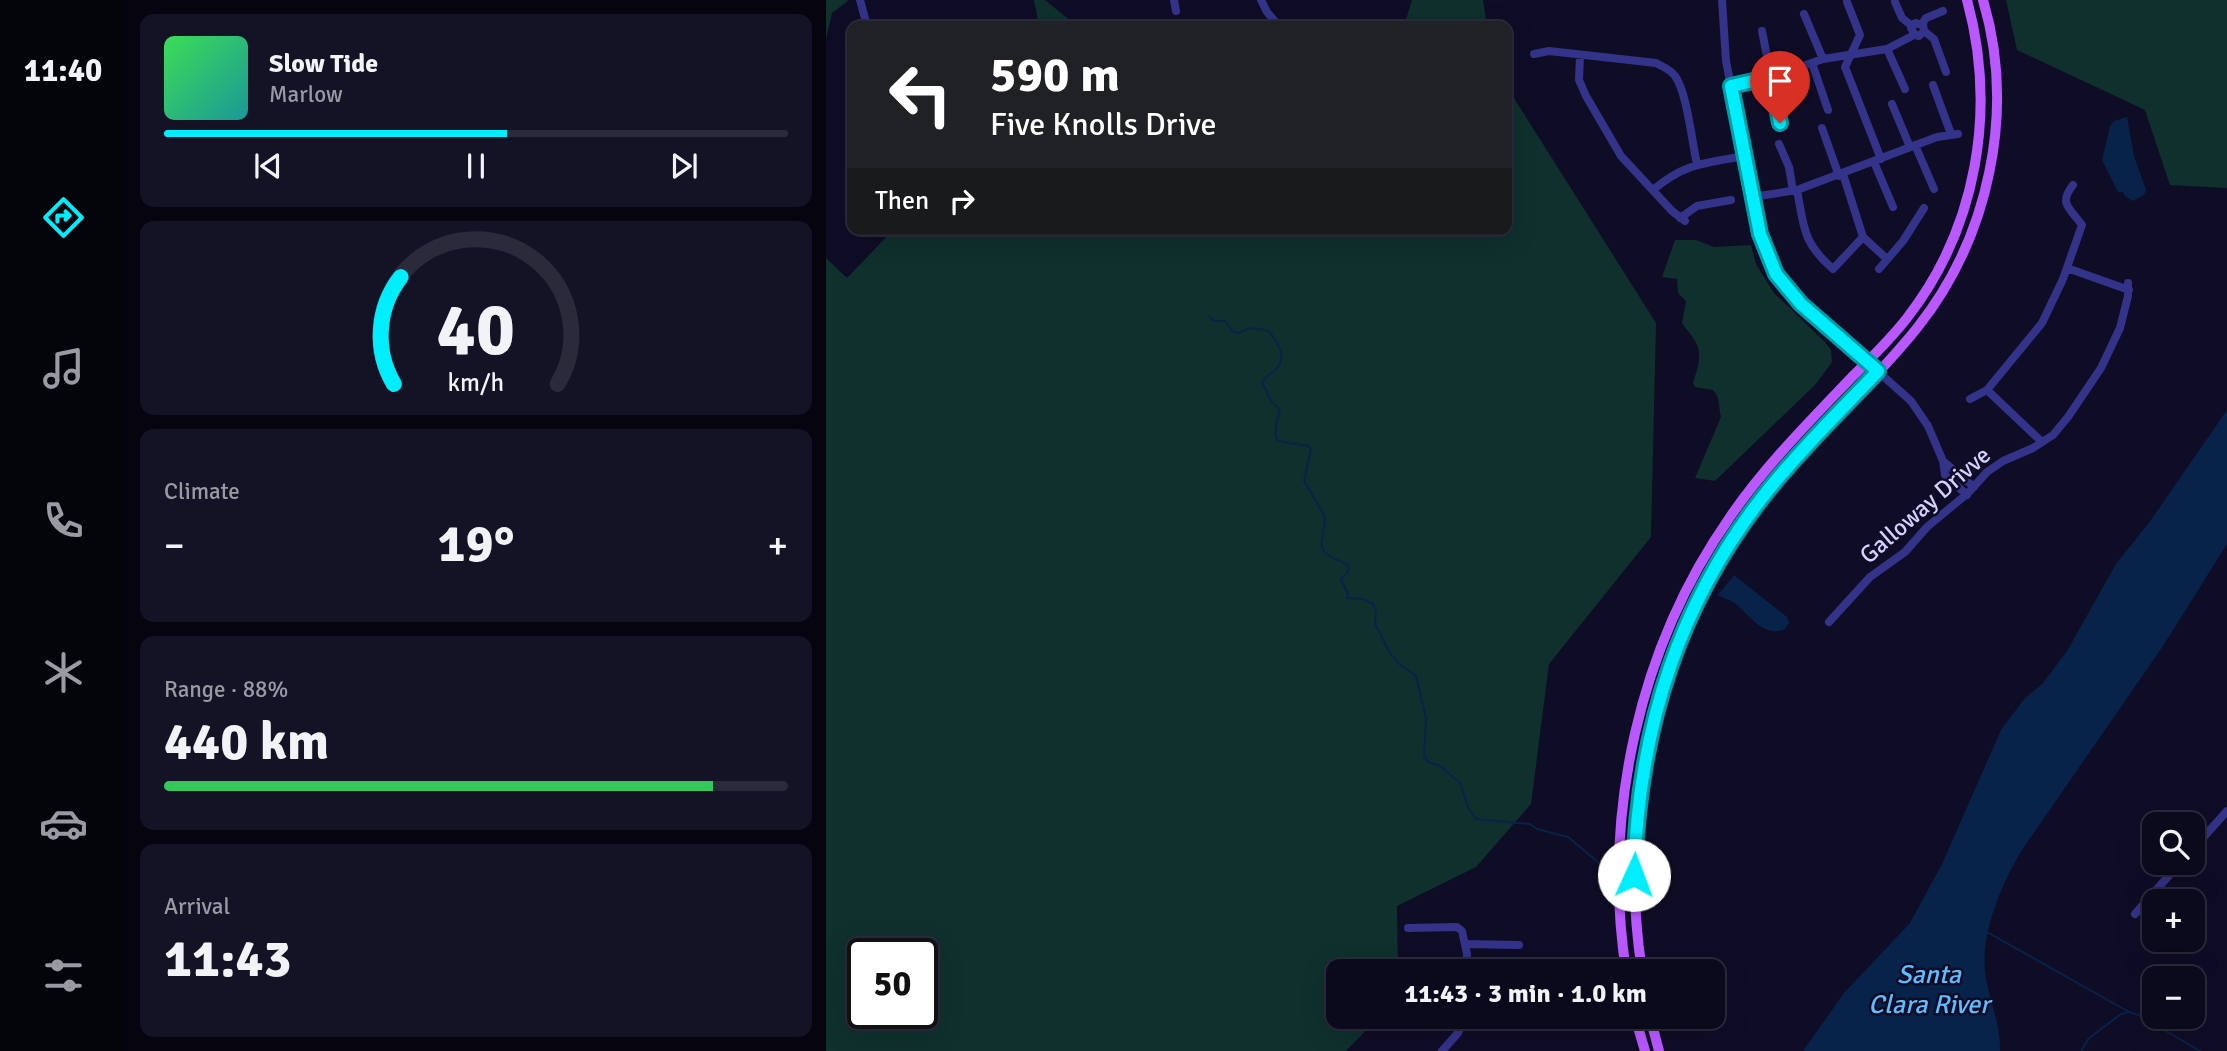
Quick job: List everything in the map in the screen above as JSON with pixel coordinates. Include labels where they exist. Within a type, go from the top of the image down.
[{"type":"main road","points":[[1624,959],[1620,924],[1620,823],[1634,735],[1661,648],[1691,582],[1729,517],[1756,481],[1907,317],[1931,282],[1950,246],[1966,203],[1976,163],[1981,116],[1979,54],[1967,0]]},
{"type":"main road","points":[[1641,959],[1636,922],[1636,824],[1648,741],[1674,656],[1702,592],[1742,526],[1794,460],[1918,328],[1945,287],[1970,239],[1986,190],[1996,128],[1997,96],[1991,37],[1983,0]]},
{"type":"main road","points":[[1639,1029],[1645,1051]]},
{"type":"main road","points":[[1652,1029],[1659,1051]]},
{"type":"street","points":[[860,0],[866,21]]},
{"type":"street","points":[[1174,0],[1176,12]]},
{"type":"street","points":[[1262,0],[1275,21]]},
{"type":"street","points":[[1722,0],[1726,61],[1760,234],[1776,274],[1801,304],[1911,401],[1928,426],[1943,461],[1945,475],[1967,495]]},
{"type":"street","points":[[1847,2],[1860,35],[1845,67],[1893,207]]},
{"type":"street","points":[[1895,2],[1902,19],[1919,36],[1926,18],[1942,11]]},
{"type":"street","points":[[1804,14],[1823,59]]},
{"type":"street","points":[[1923,28],[1934,39],[1946,72]]},
{"type":"street","points":[[1731,86],[1771,77],[1823,59],[1887,48],[1913,30]]},
{"type":"street","points":[[1762,31],[1780,123]]},
{"type":"street","points":[[1887,48],[1905,89]]},
{"type":"street","points":[[1534,54],[1549,51],[1656,63],[1668,69],[1676,77],[1681,89],[1697,164]]},
{"type":"street","points":[[1580,55],[1579,80],[1621,156],[1682,220],[1698,206],[1731,200]]},
{"type":"street","points":[[1812,63],[1828,110]]},
{"type":"street","points":[[1753,197],[1795,191],[1912,146],[1955,134],[1933,85]]},
{"type":"street","points":[[1892,104],[1934,189]]},
{"type":"street","points":[[1822,128],[1863,237],[1887,259]]},
{"type":"street","points":[[1779,144],[1789,167],[1806,236],[1812,248],[1833,269],[1863,237]]},
{"type":"street","points":[[1653,190],[1670,175],[1697,164],[1745,156]]},
{"type":"street","points":[[1970,399],[1987,390],[2042,323],[2067,268],[2082,225],[2065,202],[2065,195],[2073,185]]},
{"type":"street","points":[[1880,269],[1912,230],[1924,208]]},
{"type":"street","name":"Galloway Drivve","points":[[1829,622],[1870,577],[1905,552],[1927,527],[1967,495],[1987,472],[2053,435],[2101,368],[2120,328],[2129,286],[2067,268]]},
{"type":"street","points":[[1987,390],[2042,442]]},
{"type":"street","points":[[1943,461],[1974,487]]},
{"type":"street","points":[[2205,836],[2226,814]]},
{"type":"street","points":[[2135,914],[2169,875]]},
{"type":"street","points":[[1408,928],[1457,927],[1462,931],[1466,959]]},
{"type":"street","points":[[1465,944],[1519,945]]},
{"type":"street","points":[[1442,1051],[1454,1047],[1461,1029]]},
{"type":"green space","points":[[826,0],[849,0],[832,13],[826,39]]},
{"type":"green space","points":[[1034,0],[1045,0],[1071,21],[1038,21]]},
{"type":"green space","points":[[1412,0],[1483,0],[1486,21],[1406,21]]},
{"type":"green space","points":[[2006,0],[2227,0],[2227,188],[2170,185],[2145,110],[2017,50]]},
{"type":"green space","points":[[1512,95],[1656,323],[1651,537],[1549,664],[1531,804],[1476,867],[1397,906],[1398,959],[1326,959],[1326,1029],[1367,1029],[1346,1051],[826,1051],[826,258],[847,278],[888,235],[1512,235]]},
{"type":"green space","points":[[1675,240],[1696,240],[1714,247],[1751,245],[1756,264],[1774,293],[1831,350],[1832,362],[1816,384],[1715,481],[1695,478],[1721,417],[1716,393],[1695,387],[1693,383],[1699,360],[1698,349],[1682,323],[1686,301],[1678,293],[1677,279],[1662,277]]},
{"type":"water","points":[[2127,117],[2134,156],[2146,190],[2144,195],[2133,201],[2123,192],[2118,192],[2102,160],[2110,126],[2114,121]]},
{"type":"water","name":"Santa Clara River","points":[[2227,410],[2227,544],[2163,646],[2024,847],[1995,906],[1986,939],[1985,971],[2000,1051],[1803,1051],[1844,993],[1910,923],[1942,864],[2001,730],[2067,651],[2116,564],[2151,520]]},
{"type":"water","points":[[1734,575],[1787,617],[1789,623],[1785,629],[1769,631],[1763,628],[1733,602],[1718,595]]},
{"type":"waterway","points":[[1210,317],[1214,321],[1225,321],[1233,332],[1240,333],[1246,329],[1269,331],[1278,346],[1281,361],[1262,382],[1271,401],[1280,410],[1276,437],[1278,441],[1308,446],[1311,449],[1304,481],[1325,517],[1322,547],[1329,555],[1347,564],[1349,570],[1341,579],[1348,594],[1347,598],[1363,599],[1373,604],[1376,611],[1375,624],[1390,653],[1398,663],[1416,676],[1426,719],[1424,757],[1430,763],[1439,765],[1460,783],[1469,809],[1476,819],[1530,824],[1537,829],[1568,837],[1599,863]]},
{"type":"waterway","points":[[1987,932],[2129,1012]]},
{"type":"waterway","points":[[2081,1051],[2089,1038],[2121,1014],[2129,1012],[2139,1015],[2200,1051]]},
{"type":"route","points":[[1634,875],[1636,824],[1648,741],[1670,667],[1692,612],[1714,570],[1772,485],[1878,371],[1801,304],[1776,274],[1760,234],[1731,86],[1771,77],[1780,123]]}]
